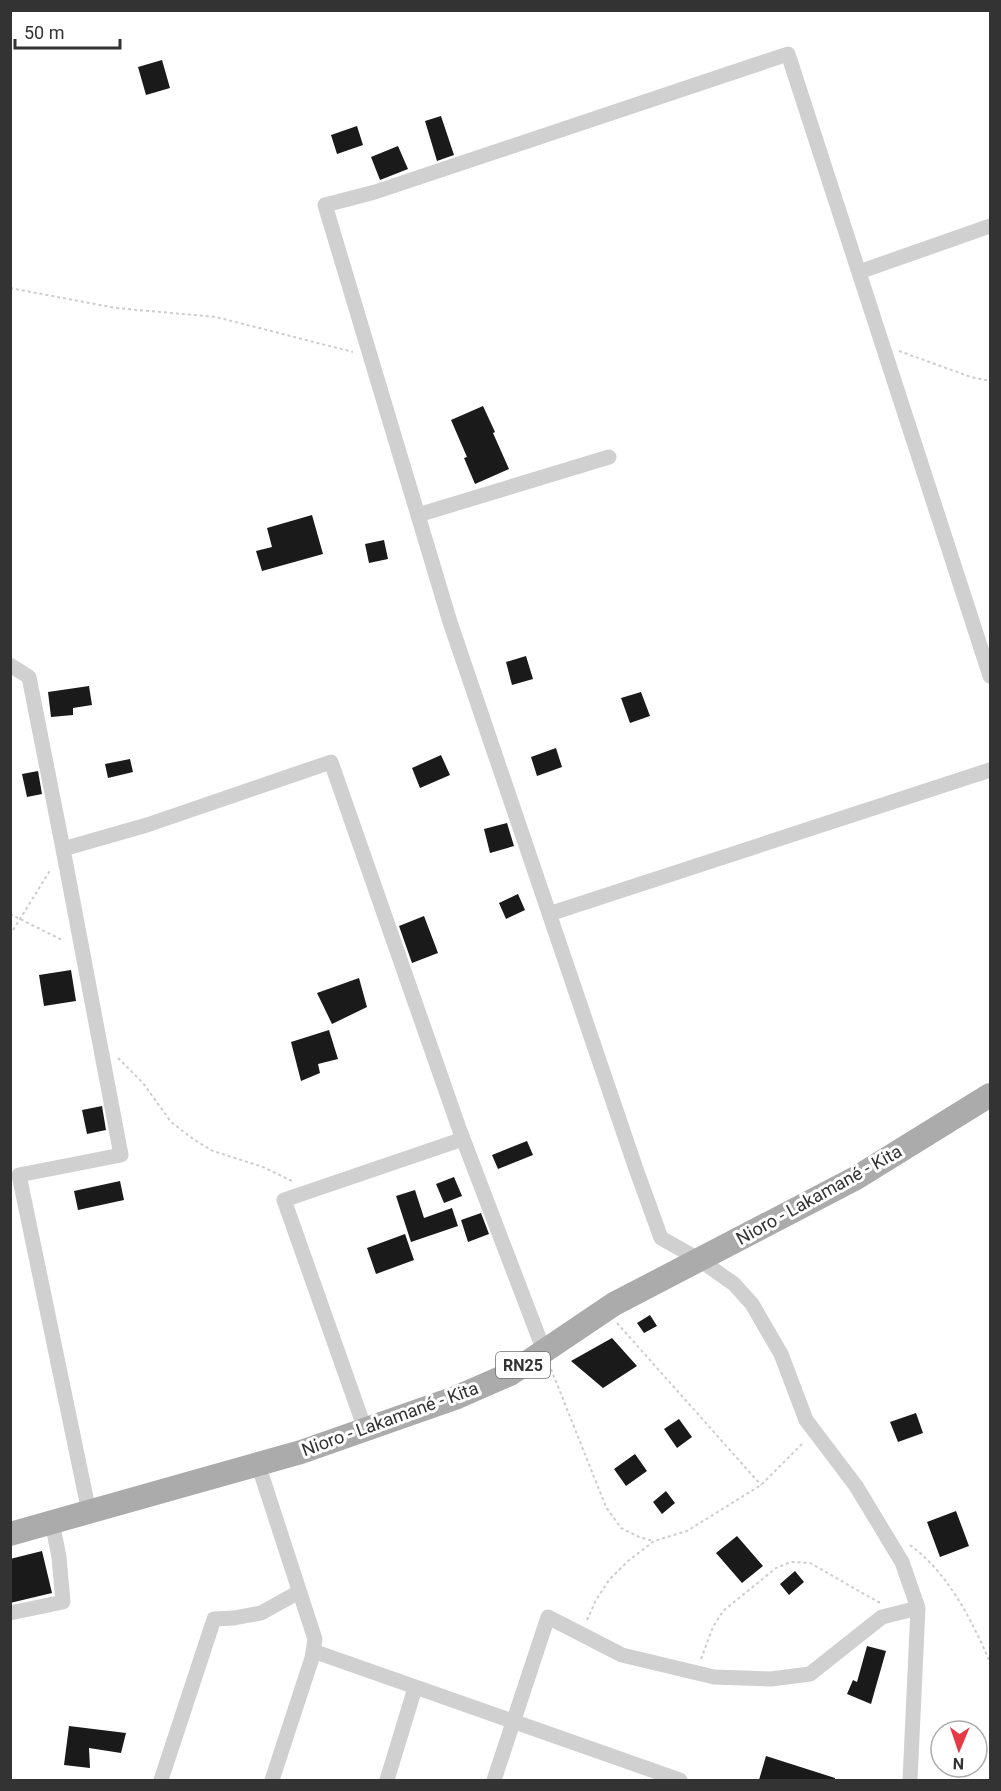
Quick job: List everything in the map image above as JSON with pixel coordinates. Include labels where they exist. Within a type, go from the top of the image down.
[{"type":"main road","name":"Nioro - Lakamané - Kita","points":[[10,1534],[301,1452],[455,1398],[510,1374],[606,1310],[856,1178],[990,1095]]},
{"type":"street","points":[[910,1780],[918,1608],[902,1562],[856,1486],[806,1420],[781,1354],[752,1304],[734,1284],[700,1260],[662,1238],[636,1169],[450,622],[325,205],[375,192],[788,54],[990,676]]},
{"type":"street","points":[[859,272],[990,226]]},
{"type":"street","points":[[418,515],[609,457]]},
{"type":"street","points":[[10,665],[29,677],[121,1155],[19,1175],[89,1512]]},
{"type":"street","points":[[63,849],[147,825],[331,762],[463,1140],[544,1351]]},
{"type":"street","points":[[549,914],[990,770]]},
{"type":"street","points":[[365,1429],[284,1200],[463,1140]]},
{"type":"street","points":[[258,1464],[315,1639],[272,1780]]},
{"type":"street","points":[[10,1613],[63,1602],[59,1557],[52,1522]]},
{"type":"street","points":[[161,1780],[214,1619],[261,1613],[299,1592]]},
{"type":"street","points":[[494,1780],[548,1617],[622,1655],[714,1677],[771,1679],[810,1674],[882,1617],[918,1608]]},
{"type":"street","points":[[313,1651],[680,1780]]},
{"type":"street","points":[[387,1780],[415,1688]]},
{"type":"path","points":[[10,288],[116,308],[216,317],[371,356]]},
{"type":"path","points":[[883,345],[971,377],[990,381]]},
{"type":"path","points":[[10,935],[63,849]]},
{"type":"path","points":[[10,914],[82,949]]},
{"type":"path","points":[[100,1040],[143,1083],[171,1122],[193,1139],[213,1151],[263,1167],[313,1191]]},
{"type":"path","points":[[606,1310],[761,1485]]},
{"type":"path","points":[[544,1351],[606,1507],[621,1528],[654,1541]]},
{"type":"path","points":[[581,1634],[596,1600],[609,1580],[628,1561],[654,1541],[687,1531],[761,1485],[815,1432]]},
{"type":"path","points":[[910,1545],[926,1557],[954,1593],[970,1617],[990,1662]]},
{"type":"path","points":[[695,1672],[707,1647],[713,1627],[723,1611],[776,1568],[791,1562],[810,1563],[899,1612]]},
{"type":"building","points":[[162,60],[170,88],[146,95],[138,67]]},
{"type":"building","points":[[441,116],[454,155],[437,161],[425,121]]},
{"type":"building","points":[[357,126],[363,145],[337,154],[331,135]]},
{"type":"building","points":[[398,146],[408,169],[380,180],[371,157]]},
{"type":"building","points":[[483,406],[509,469],[475,484],[464,458],[467,457],[451,420]]},
{"type":"building","points":[[312,515],[323,554],[262,571],[256,551],[272,547],[267,528]]},
{"type":"building","points":[[384,540],[388,559],[369,563],[365,544]]},
{"type":"building","points":[[526,656],[533,679],[512,685],[506,662]]},
{"type":"building","points":[[89,686],[92,705],[73,708],[73,715],[51,717],[48,692]]},
{"type":"building","points":[[641,692],[650,716],[630,723],[621,698]]},
{"type":"building","points":[[556,748],[562,767],[537,776],[531,757]]},
{"type":"building","points":[[441,755],[450,775],[420,788],[412,768]]},
{"type":"building","points":[[130,759],[133,772],[108,778],[105,764]]},
{"type":"building","points":[[38,771],[42,794],[27,797],[22,774]]},
{"type":"building","points":[[507,823],[514,846],[490,853],[484,829]]},
{"type":"building","points":[[518,894],[525,910],[506,919],[499,903]]},
{"type":"building","points":[[424,916],[438,953],[412,963],[399,926]]},
{"type":"building","points":[[71,970],[76,1001],[44,1006],[39,975]]},
{"type":"building","points":[[359,978],[367,1007],[332,1024],[317,993]]},
{"type":"building","points":[[329,1030],[338,1059],[318,1064],[320,1073],[301,1081],[291,1042]]},
{"type":"building","points":[[102,1106],[106,1130],[87,1134],[82,1110]]},
{"type":"building","points":[[527,1141],[533,1155],[498,1169],[492,1155]]},
{"type":"building","points":[[454,1177],[462,1196],[444,1203],[436,1184]]},
{"type":"building","points":[[120,1181],[124,1200],[78,1210],[74,1191]]},
{"type":"building","points":[[415,1190],[424,1218],[452,1208],[458,1226],[411,1242],[396,1196]]},
{"type":"building","points":[[481,1213],[489,1234],[468,1242],[461,1220]]},
{"type":"building","points":[[405,1234],[414,1260],[376,1274],[367,1248]]},
{"type":"building","points":[[650,1315],[657,1326],[644,1333],[637,1323]]},
{"type":"building","points":[[612,1338],[637,1366],[603,1388],[571,1361]]},
{"type":"building","points":[[916,1413],[923,1433],[898,1442],[890,1422]]},
{"type":"building","points":[[679,1419],[692,1437],[677,1448],[664,1429]]},
{"type":"building","points":[[635,1454],[647,1471],[626,1486],[614,1469]]},
{"type":"building","points":[[666,1491],[675,1503],[662,1514],[653,1502]]},
{"type":"building","points":[[956,1511],[969,1546],[940,1557],[927,1522]]},
{"type":"building","points":[[737,1536],[763,1566],[742,1583],[716,1553]]},
{"type":"building","points":[[42,1551],[52,1593],[10,1603],[10,1559]]},
{"type":"building","points":[[795,1571],[804,1582],[789,1595],[780,1584]]},
{"type":"building","points":[[867,1646],[886,1651],[871,1704],[847,1694],[853,1680],[857,1682]]},
{"type":"building","points":[[69,1726],[126,1733],[121,1753],[89,1748],[90,1768],[64,1765]]},
{"type":"building","points":[[766,1756],[835,1778],[835,1780],[759,1780]]}]
